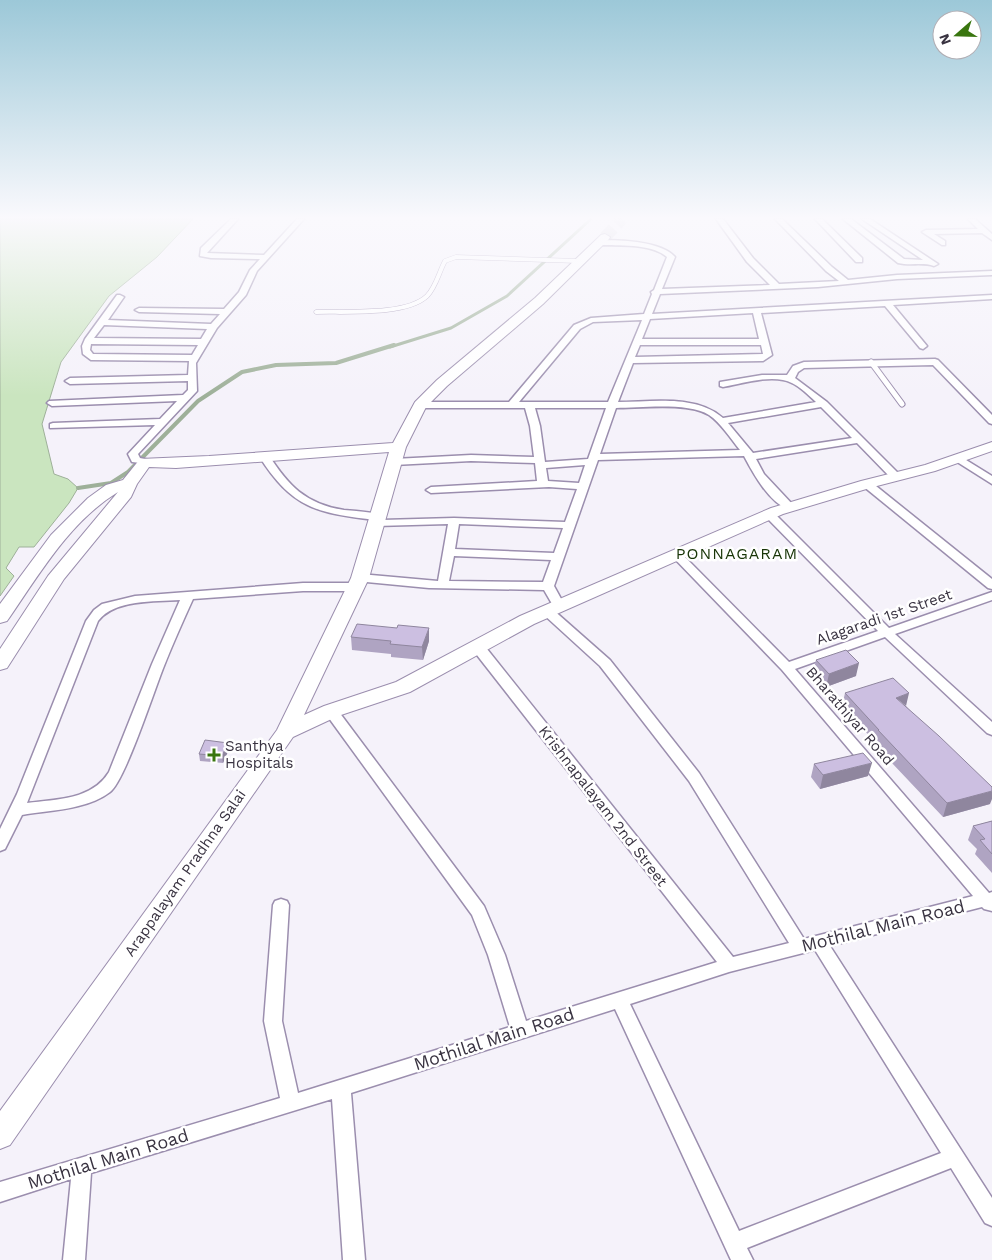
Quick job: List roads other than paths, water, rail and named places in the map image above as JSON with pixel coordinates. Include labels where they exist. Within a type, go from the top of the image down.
[{"type":"street","points":[[250,278],[242,293],[213,327],[194,358],[191,370],[194,386],[187,398],[133,454],[141,461],[184,463],[264,456],[396,454],[541,462],[749,455],[858,440]]},
{"type":"street","name":"Arappalayam Pradhna Salai","points":[[0,1135],[286,732],[357,582],[378,520],[396,454],[420,404],[442,382],[540,301],[563,278]]},
{"type":"street","points":[[661,278],[612,405],[548,586],[553,608],[605,663],[694,777],[800,947]]},
{"type":"street","points":[[768,278],[776,286]]},
{"type":"street","points":[[841,278],[846,282]]},
{"type":"street","points":[[655,292],[898,278]]},
{"type":"street","points":[[512,405],[583,323],[603,319],[992,297]]},
{"type":"street","points":[[120,298],[88,341],[85,348],[91,357],[194,358]]},
{"type":"street","points":[[887,303],[923,346]]},
{"type":"street","points":[[138,310],[227,312]]},
{"type":"street","points":[[630,360],[758,359],[768,355],[756,311]]},
{"type":"street","points":[[101,322],[213,327]]},
{"type":"street","points":[[88,341],[203,342]]},
{"type":"street","points":[[636,342],[764,342]]},
{"type":"street","points":[[790,379],[791,373],[796,368],[804,365],[935,362],[992,421]]},
{"type":"street","points":[[724,384],[777,377],[790,379],[824,404],[896,476]]},
{"type":"street","points":[[70,381],[192,378]]},
{"type":"street","points":[[52,403],[187,398]]},
{"type":"street","points":[[420,404],[684,405],[703,409],[712,413],[721,421],[749,455],[759,475],[774,493],[789,506]]},
{"type":"street","points":[[721,421],[824,404]]},
{"type":"street","points":[[529,405],[535,426],[543,484]]},
{"type":"street","points":[[53,426],[162,422]]},
{"type":"street","points":[[286,732],[331,711],[403,687],[553,608],[769,514],[789,506],[930,468],[992,446]]},
{"type":"street","points":[[264,456],[276,477],[292,492],[312,505],[333,512],[378,520],[570,525]]},
{"type":"street","points":[[958,458],[992,481]]},
{"type":"street","points":[[0,664],[57,576],[125,494],[141,461]]},
{"type":"street","points":[[0,618],[40,562],[82,511],[93,500],[110,489],[129,484]]},
{"type":"street","points":[[431,490],[543,484],[583,486]]},
{"type":"street","points":[[867,484],[992,585]]},
{"type":"street","points":[[769,514],[887,633],[992,730]]},
{"type":"street","points":[[443,584],[454,521]]},
{"type":"street","points":[[448,552],[558,556]]},
{"type":"street","name":"Bharathiyar Road","points":[[676,554],[787,668],[990,901]]},
{"type":"street","points":[[0,845],[16,810],[92,621],[98,612],[117,603],[357,582],[548,586]]},
{"type":"street","points":[[16,810],[77,801],[107,787],[116,772],[158,664],[188,596]]},
{"type":"street","name":"Alagaradi 1st Street","points":[[787,668],[992,596]]},
{"type":"street","name":"Krishnapalayam 2nd Street","points":[[478,646],[729,965]]},
{"type":"street","points":[[331,711],[478,911],[489,932],[500,962],[520,1031]]},
{"type":"street","name":"Mothilal Main Road","points":[[0,1192],[291,1104],[729,965],[990,901]]},
{"type":"street","points":[[281,905],[273,1022],[291,1104]]},
{"type":"street","points":[[819,942],[992,1216]]},
{"type":"street","points":[[619,1000],[738,1252],[955,1157]]},
{"type":"street","points":[[342,1088],[354,1260]]},
{"type":"street","points":[[74,1260],[82,1166]]},
{"type":"lane","points":[[316,312],[389,309],[419,302],[427,296],[436,278]]},
{"type":"lane","points":[[871,362],[902,404]]},
{"type":"waterway","points":[[390,347],[451,328],[507,296],[527,278]]},
{"type":"waterway","points":[[78,488],[111,483],[128,472],[198,401],[242,372],[276,365],[336,363],[394,345]]},
{"type":"place","name":"Santhya Hospitals","points":[[214,755]]},
{"type":"district","name":"PONNAGARAM","points":[[737,553]]}]
